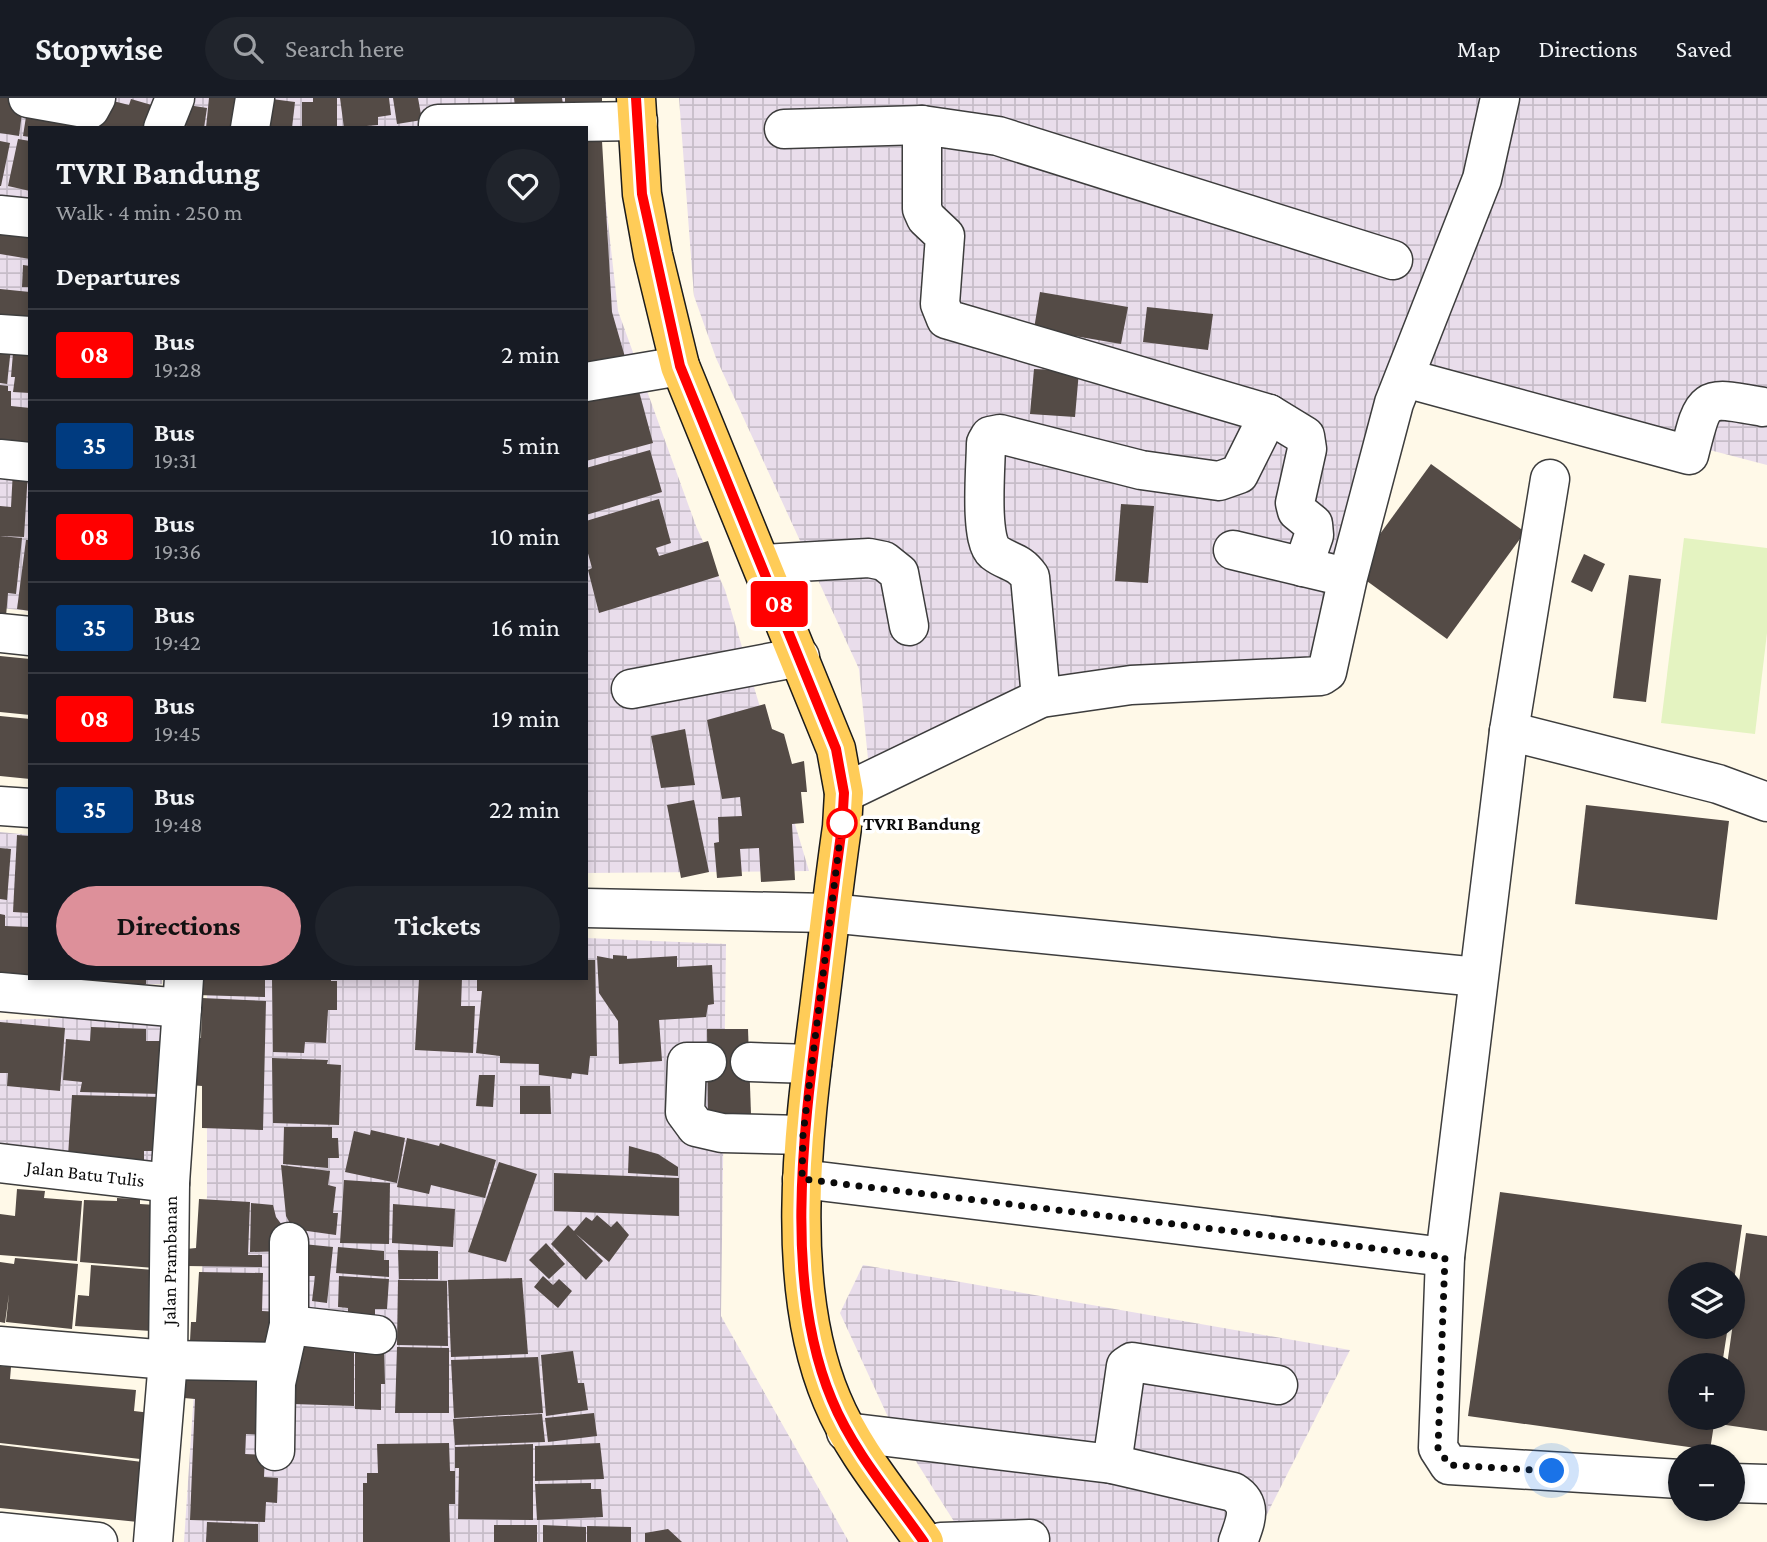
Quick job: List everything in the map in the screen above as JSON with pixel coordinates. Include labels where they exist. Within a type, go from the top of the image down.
[{"type":"main road","points":[[637,110],[642,194],[680,366],[763,564],[836,749],[844,793],[803,1135],[802,1238],[813,1331],[830,1398],[846,1432],[924,1542]]},
{"type":"street","points":[[29,98],[90,108],[96,98]]},
{"type":"street","points":[[250,126],[254,98]]},
{"type":"street","points":[[844,793],[1041,698],[1131,685],[1321,676],[1332,665],[1348,577],[1394,403],[1482,179],[1500,98]]},
{"type":"street","points":[[438,126],[637,110]]},
{"type":"street","points":[[784,129],[922,125],[998,136],[1393,260]]},
{"type":"street","points":[[922,125],[922,209],[926,218],[945,236],[940,304],[946,319],[1269,414],[1305,436],[1307,449],[1294,503],[1297,511],[1313,524],[1314,535],[1303,567]]},
{"type":"street","points":[[0,215],[28,218]]},
{"type":"street","points":[[0,334],[28,336]]},
{"type":"street","points":[[588,382],[680,366]]},
{"type":"street","points":[[1405,378],[1689,455],[1702,410],[1708,404],[1718,399],[1763,407]]},
{"type":"street","points":[[1041,698],[1030,577],[1020,563],[994,552],[986,535],[986,443],[990,436],[1000,434],[1141,470],[1219,481],[1239,474],[1269,414]]},
{"type":"street","points":[[0,458],[28,462]]},
{"type":"street","points":[[1550,479],[1509,732],[1445,1257],[1438,1448],[1449,1465],[1668,1478]]},
{"type":"street","points":[[1233,550],[1348,577]]},
{"type":"street","points":[[763,564],[869,558],[884,561],[899,573],[909,626]]},
{"type":"street","points":[[0,633],[28,636]]},
{"type":"street","points":[[631,689],[800,657]]},
{"type":"street","points":[[1509,732],[1718,784],[1767,802]]},
{"type":"street","points":[[0,806],[28,808]]},
{"type":"street","points":[[588,908],[829,913],[1478,977]]},
{"type":"street","points":[[0,992],[183,993]]},
{"type":"street","name":"Jalan Prambanan","points":[[153,1542],[168,1360],[170,1183],[183,993]]},
{"type":"street","points":[[707,1062],[687,1062],[685,1112],[696,1127],[722,1133],[803,1135]]},
{"type":"street","points":[[750,1062],[812,1064]]},
{"type":"street","name":"Jalan Batu Tulis","points":[[0,1163],[170,1183]]},
{"type":"street","points":[[802,1179],[1445,1257]]},
{"type":"street","points":[[275,1451],[276,1382],[289,1325],[289,1242]]},
{"type":"street","points":[[289,1325],[377,1335]]},
{"type":"street","points":[[0,1346],[168,1360],[280,1362]]},
{"type":"street","points":[[1112,1464],[1126,1366],[1132,1362],[1278,1385]]},
{"type":"street","points":[[846,1432],[1112,1464],[1233,1492],[1242,1497],[1248,1515],[1238,1542]]},
{"type":"street","points":[[1745,1483],[1767,1484]]},
{"type":"street","points":[[0,1531],[98,1542]]},
{"type":"street","points":[[941,1542],[1030,1539]]},
{"type":"shaded area","points":[[0,98],[594,98],[618,311],[696,526],[725,590],[809,871],[588,873],[588,126],[28,126],[28,611],[0,608]]},
{"type":"shaded area","points":[[679,98],[1767,98],[1767,465],[1411,372],[1333,637],[1304,667],[1098,674],[868,759],[859,669],[716,358],[694,296]]},
{"type":"shaded area","points":[[0,832],[28,835],[28,980],[162,980],[162,984],[0,987]]},
{"type":"shaded area","points":[[588,938],[726,944],[721,1316],[849,1542],[184,1542],[207,1196],[207,980],[588,980]]},
{"type":"shaded area","points":[[164,1015],[161,1168],[0,1170],[0,1020]]},
{"type":"shaded area","points":[[863,1265],[1350,1350],[1253,1542],[967,1542],[888,1417],[840,1313]]},
{"type":"green space","points":[[1684,538],[1767,548],[1767,633],[1755,734],[1661,723]]},
{"type":"building","points":[[0,98],[24,98],[19,136],[0,133]]},
{"type":"building","points":[[101,98],[129,105],[131,99],[155,106],[159,126],[93,126]]},
{"type":"building","points":[[209,98],[251,98],[248,126],[206,126]]},
{"type":"building","points":[[264,98],[295,102],[292,126],[253,126]]},
{"type":"building","points":[[313,98],[337,98],[337,126],[302,126],[302,102],[313,102]]},
{"type":"building","points":[[340,98],[389,98],[391,115],[378,117],[378,125],[344,126]]},
{"type":"building","points":[[393,98],[418,98],[422,120],[397,124]]},
{"type":"building","points":[[514,98],[562,98],[564,110],[516,116]]},
{"type":"building","points":[[565,98],[602,98],[602,111],[565,112]]},
{"type":"building","points":[[175,103],[207,108],[204,126],[171,124]]},
{"type":"building","points":[[28,104],[83,111],[81,126],[28,126],[28,137],[23,136]]},
{"type":"building","points":[[601,124],[612,312],[629,371],[588,374],[588,127]]},
{"type":"building","points":[[18,139],[28,141],[28,191],[8,186]]},
{"type":"building","points":[[0,141],[10,143],[1,186],[0,186]]},
{"type":"building","points":[[0,218],[28,224],[28,259],[0,254]]},
{"type":"building","points":[[23,265],[28,266],[28,287],[22,287]]},
{"type":"building","points":[[0,289],[28,292],[28,333],[0,330]]},
{"type":"building","points":[[1040,292],[1128,307],[1121,344],[1034,329]]},
{"type":"building","points":[[1147,307],[1213,314],[1208,350],[1143,342]]},
{"type":"building","points":[[14,341],[28,343],[28,393],[13,392],[15,377],[11,377]]},
{"type":"building","points":[[0,347],[11,348],[7,384],[0,383]]},
{"type":"building","points":[[1034,369],[1079,371],[1075,417],[1030,414]]},
{"type":"building","points":[[636,380],[653,443],[588,460],[588,390]]},
{"type":"building","points":[[0,385],[8,386],[8,391],[11,391],[11,406],[28,408],[28,456],[0,452]]},
{"type":"building","points":[[650,450],[662,492],[588,514],[588,467]]},
{"type":"building","points":[[1431,464],[1525,532],[1447,639],[1353,571]]},
{"type":"building","points":[[13,470],[28,471],[24,537],[0,536],[0,506],[11,507]]},
{"type":"building","points":[[659,499],[671,543],[656,548],[659,556],[708,541],[719,576],[599,613],[588,570],[592,568],[588,553],[588,520]]},
{"type":"building","points":[[1121,504],[1154,506],[1148,583],[1115,581]]},
{"type":"building","points":[[0,536],[22,538],[16,594],[8,593],[6,616],[0,615]]},
{"type":"building","points":[[26,540],[28,540],[28,611],[17,609]]},
{"type":"building","points":[[1584,554],[1605,564],[1592,592],[1571,582]]},
{"type":"building","points":[[1629,575],[1661,579],[1646,702],[1613,698]]},
{"type":"building","points":[[0,656],[28,659],[28,715],[0,712]]},
{"type":"building","points":[[765,704],[772,729],[784,734],[792,764],[804,761],[807,792],[801,792],[804,823],[792,824],[795,880],[761,882],[759,848],[740,849],[742,876],[717,878],[714,843],[719,842],[718,817],[742,816],[740,797],[722,799],[707,720]]},
{"type":"building","points":[[0,716],[28,719],[28,779],[0,776]]},
{"type":"building","points":[[685,729],[695,785],[661,788],[651,736]]},
{"type":"building","points":[[694,800],[709,872],[681,878],[667,805]]},
{"type":"building","points":[[1586,805],[1729,821],[1717,920],[1575,904]]},
{"type":"building","points":[[17,835],[28,836],[28,913],[13,912]]},
{"type":"building","points":[[0,848],[11,849],[7,900],[0,899]]},
{"type":"building","points":[[0,914],[5,915],[5,926],[28,927],[28,977],[11,981],[11,973],[0,972]]},
{"type":"building","points":[[613,955],[627,956],[627,959],[677,956],[677,967],[712,965],[714,1004],[708,1005],[706,1017],[659,1020],[662,1061],[619,1064],[618,1021],[599,993],[597,956],[613,959]]},
{"type":"building","points":[[588,960],[595,960],[597,1056],[590,1056],[588,1075],[572,1073],[571,1079],[539,1075],[539,1064],[500,1063],[500,1056],[476,1053],[482,991],[477,991],[477,980],[588,980]]},
{"type":"building","points":[[71,980],[146,980],[146,984],[71,987]]},
{"type":"building","points":[[197,980],[265,980],[265,997],[196,995]]},
{"type":"building","points":[[272,980],[337,981],[337,1010],[328,1010],[326,1043],[305,1042],[304,1053],[273,1052]]},
{"type":"building","points":[[419,980],[462,980],[461,1006],[475,1006],[473,1053],[415,1050]]},
{"type":"building","points":[[202,998],[266,1001],[263,1130],[202,1128],[202,1086],[190,1085],[192,1038],[201,1038]]},
{"type":"building","points":[[0,1022],[65,1028],[60,1091],[7,1086],[8,1073],[0,1073]]},
{"type":"building","points":[[91,1027],[146,1029],[146,1041],[162,1041],[161,1094],[80,1092],[82,1082],[63,1080],[66,1039],[90,1041]]},
{"type":"building","points":[[707,1029],[748,1029],[751,1114],[708,1115]]},
{"type":"building","points":[[272,1058],[328,1060],[327,1064],[341,1065],[339,1125],[273,1123]]},
{"type":"building","points":[[479,1075],[495,1075],[493,1107],[476,1106]]},
{"type":"building","points":[[520,1086],[550,1086],[551,1114],[520,1114]]},
{"type":"building","points":[[72,1095],[161,1097],[158,1151],[144,1151],[144,1160],[68,1156]]},
{"type":"building","points":[[284,1127],[332,1127],[332,1138],[338,1138],[339,1158],[328,1158],[328,1168],[283,1164]]},
{"type":"building","points":[[371,1130],[405,1138],[397,1183],[345,1172],[354,1131],[370,1135]]},
{"type":"building","points":[[407,1138],[439,1146],[440,1143],[496,1160],[485,1198],[431,1185],[429,1194],[397,1187]]},
{"type":"building","points":[[629,1146],[658,1154],[678,1167],[678,1176],[628,1173]]},
{"type":"building","points":[[499,1162],[537,1174],[506,1262],[468,1252]]},
{"type":"building","points":[[281,1165],[330,1171],[328,1185],[336,1187],[333,1213],[338,1213],[336,1235],[293,1229],[286,1216]]},
{"type":"building","points":[[554,1173],[679,1178],[679,1216],[554,1211]]},
{"type":"building","points":[[344,1180],[390,1183],[389,1244],[340,1243]]},
{"type":"building","points":[[17,1189],[45,1191],[44,1198],[82,1201],[77,1261],[0,1255],[0,1214],[15,1216]]},
{"type":"building","points":[[1500,1192],[1742,1225],[1737,1262],[1668,1262],[1668,1339],[1726,1339],[1724,1353],[1668,1353],[1668,1430],[1713,1430],[1711,1444],[1668,1444],[1468,1416]]},
{"type":"building","points":[[117,1198],[140,1199],[140,1204],[156,1205],[154,1268],[80,1262],[84,1200],[117,1201]]},
{"type":"building","points":[[199,1199],[250,1202],[248,1255],[262,1255],[262,1267],[187,1266],[186,1249],[196,1248]]},
{"type":"building","points":[[251,1203],[273,1205],[276,1217],[285,1229],[287,1251],[250,1252]]},
{"type":"building","points":[[393,1204],[455,1209],[453,1247],[392,1243]]},
{"type":"building","points":[[597,1215],[611,1227],[617,1221],[629,1235],[609,1262],[576,1234],[603,1261],[586,1280],[551,1244],[568,1225],[574,1231],[586,1217],[592,1221]]},
{"type":"building","points":[[1746,1233],[1767,1236],[1767,1431],[1745,1428],[1745,1353],[1729,1353],[1731,1339],[1745,1339],[1745,1262],[1742,1262]]},
{"type":"building","points":[[546,1243],[565,1264],[549,1279],[529,1260]]},
{"type":"building","points":[[303,1244],[333,1247],[327,1303],[312,1301],[315,1276],[308,1276],[304,1308]]},
{"type":"building","points":[[338,1247],[384,1251],[384,1260],[389,1260],[389,1277],[336,1273]]},
{"type":"building","points":[[398,1250],[438,1251],[438,1279],[399,1279]]},
{"type":"building","points":[[15,1258],[78,1264],[72,1329],[6,1322],[9,1294],[5,1323],[0,1322],[0,1262],[14,1264]]},
{"type":"building","points":[[91,1265],[154,1270],[151,1331],[75,1326],[78,1295],[89,1296]]},
{"type":"building","points":[[199,1272],[263,1273],[262,1311],[280,1312],[277,1349],[190,1341],[191,1322],[196,1322]]},
{"type":"building","points":[[339,1276],[389,1279],[387,1309],[375,1309],[375,1321],[348,1320],[348,1308],[338,1307]]},
{"type":"building","points":[[543,1276],[553,1285],[559,1279],[572,1291],[558,1308],[534,1287]]},
{"type":"building","points":[[522,1278],[528,1354],[451,1357],[448,1280]]},
{"type":"building","points":[[398,1280],[447,1281],[448,1346],[397,1345]]},
{"type":"building","points":[[298,1336],[354,1338],[354,1406],[293,1404]]},
{"type":"building","points":[[355,1340],[384,1349],[385,1384],[381,1384],[381,1410],[355,1409]]},
{"type":"building","points":[[397,1347],[449,1348],[449,1413],[395,1413]]},
{"type":"building","points":[[573,1351],[578,1383],[584,1383],[588,1410],[546,1416],[541,1355]]},
{"type":"building","points":[[538,1357],[543,1413],[454,1418],[451,1360]]},
{"type":"building","points":[[0,1366],[11,1367],[10,1379],[136,1390],[134,1411],[151,1413],[149,1460],[0,1443]]},
{"type":"building","points":[[185,1377],[272,1381],[269,1435],[246,1434],[245,1454],[265,1455],[264,1477],[278,1478],[277,1503],[266,1502],[265,1522],[190,1520],[195,1399],[184,1398]]},
{"type":"building","points":[[594,1413],[597,1436],[548,1442],[545,1418]]},
{"type":"building","points":[[542,1414],[545,1442],[455,1445],[453,1419]]},
{"type":"building","points":[[449,1443],[450,1471],[455,1471],[455,1504],[449,1504],[450,1542],[363,1542],[363,1483],[367,1483],[367,1473],[378,1473],[377,1444]]},
{"type":"building","points":[[600,1443],[604,1479],[535,1481],[535,1446]]},
{"type":"building","points":[[533,1444],[533,1520],[458,1519],[459,1468],[455,1468],[455,1447]]},
{"type":"building","points":[[0,1445],[151,1463],[148,1523],[0,1508]]},
{"type":"building","points":[[591,1483],[591,1489],[601,1489],[603,1517],[537,1520],[535,1484]]},
{"type":"building","points":[[207,1522],[258,1524],[258,1542],[206,1542]]},
{"type":"building","points":[[494,1525],[537,1525],[537,1542],[494,1542]]},
{"type":"building","points":[[543,1525],[586,1527],[586,1542],[543,1542]]},
{"type":"building","points":[[587,1526],[631,1527],[631,1542],[587,1542]]},
{"type":"building","points":[[668,1529],[682,1542],[645,1542],[645,1533]]},
{"type":"bus line","name":"08","points":[[636,98],[642,194],[653,255],[680,366],[763,564],[836,749],[844,793],[842,827],[803,1135],[802,1238],[808,1297],[819,1362],[830,1398],[846,1432],[924,1542]]},
{"type":"place","name":"TVRI Bandung","points":[[842,823]]},
{"type":"route","points":[[842,823],[803,1135],[802,1179],[1445,1257],[1438,1448],[1449,1465],[1552,1471]]}]
